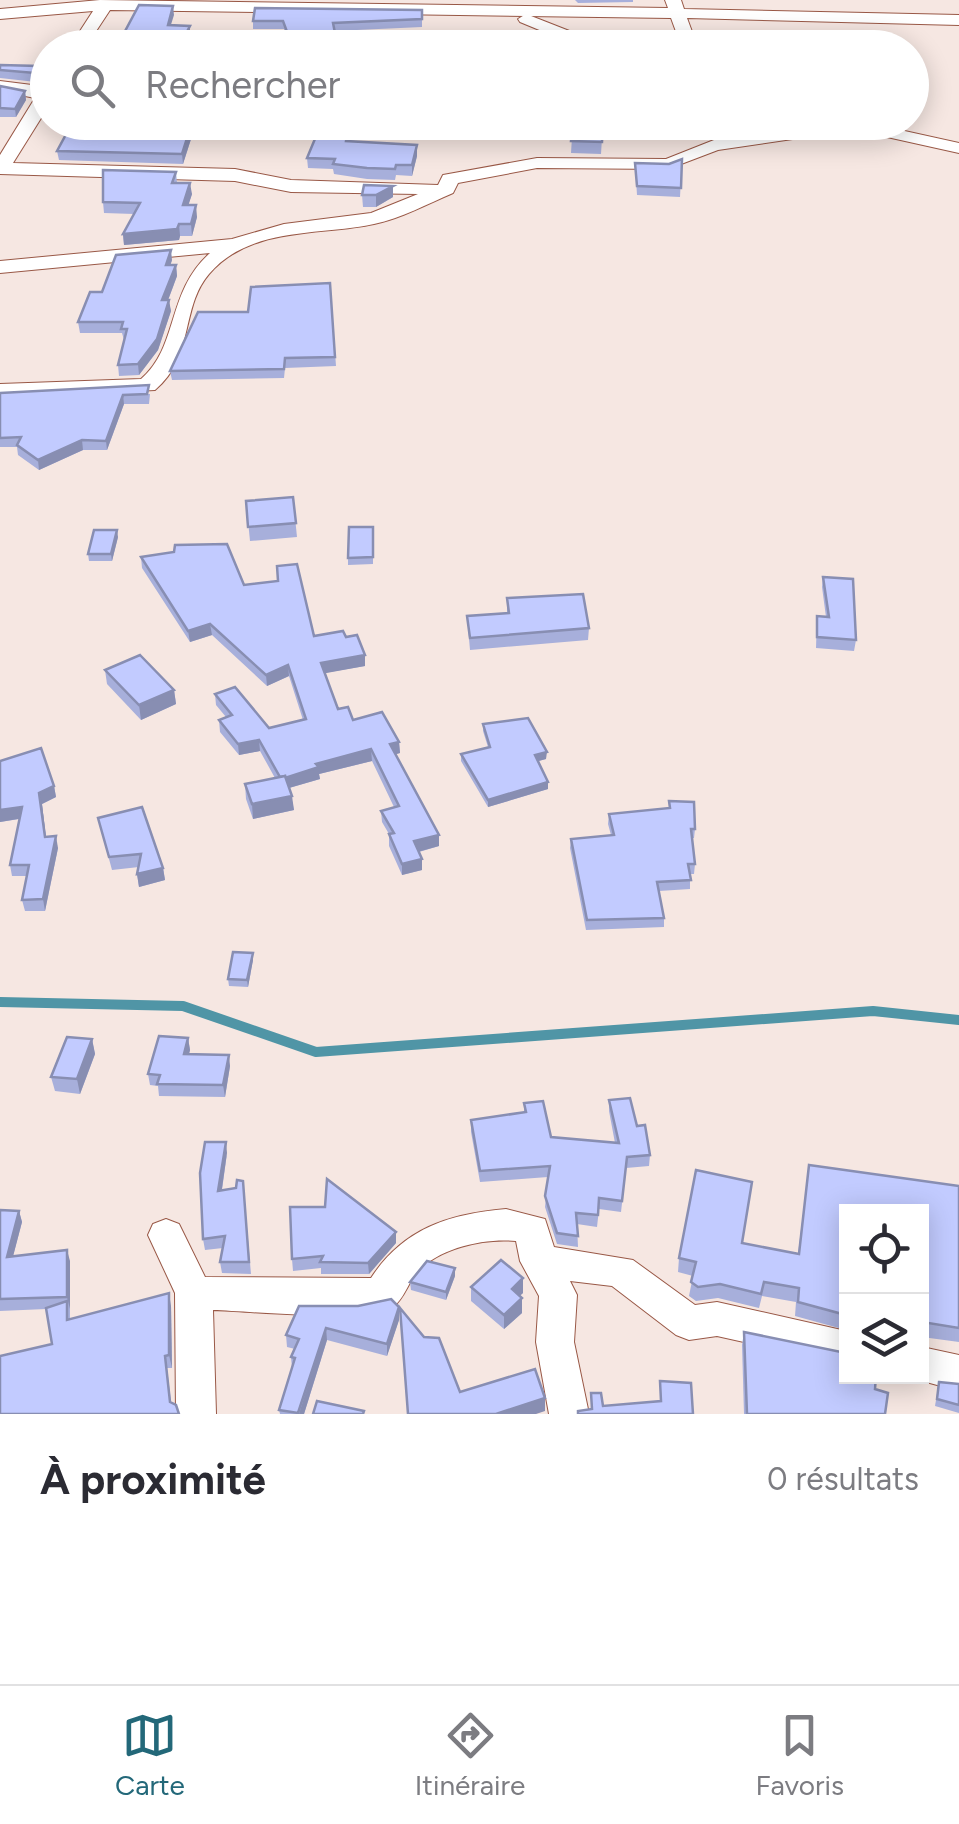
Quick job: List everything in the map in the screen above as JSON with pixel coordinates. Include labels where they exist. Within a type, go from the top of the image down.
[{"type":"street","points":[[891,0],[912,9]]},
{"type":"street","points":[[88,30],[106,2]]},
{"type":"street","points":[[0,14],[106,2],[338,2],[504,11],[524,6],[675,7],[959,20]]},
{"type":"street","points":[[504,11],[553,30]]},
{"type":"street","points":[[0,86],[30,92]]},
{"type":"street","points":[[0,169],[30,122]]},
{"type":"street","points":[[0,391],[148,385],[160,377],[185,302],[201,270],[241,244],[274,229],[375,218],[446,189],[450,179],[537,163],[668,164],[714,145],[749,140]]},
{"type":"street","points":[[923,140],[959,148]]},
{"type":"street","points":[[0,169],[235,175],[291,186],[446,189]]},
{"type":"street","points":[[0,267],[241,244]]},
{"type":"street","points":[[0,285],[49,263]]},
{"type":"street","points":[[194,1293],[336,1298],[382,1294],[409,1255],[446,1238],[508,1222],[532,1230],[539,1261],[558,1296],[552,1317],[555,1364],[569,1414]]},
{"type":"street","points":[[166,1235],[194,1293],[196,1414]]},
{"type":"street","points":[[539,1261],[620,1271],[689,1322],[717,1320],[839,1346]]},
{"type":"street","points":[[929,1367],[959,1373]]},
{"type":"building","points":[[139,5],[173,6],[168,25],[190,26],[188,30],[126,30]]},
{"type":"building","points":[[255,8],[422,10],[422,19],[333,23],[334,30],[286,30],[283,21],[253,21]]},
{"type":"building","points":[[0,65],[30,66],[30,73],[0,70]]},
{"type":"building","points":[[0,86],[25,91],[15,109],[0,108]]},
{"type":"building","points":[[63,140],[186,140],[182,154],[57,151]]},
{"type":"building","points":[[314,140],[417,145],[412,165],[396,165],[395,169],[307,158]]},
{"type":"building","points":[[682,159],[681,188],[637,186],[635,163],[669,164]]},
{"type":"building","points":[[103,170],[176,172],[172,183],[190,183],[183,205],[196,205],[191,224],[123,234],[140,203],[103,202]]},
{"type":"building","points":[[364,185],[393,186],[376,195],[362,195]]},
{"type":"building","points":[[171,250],[166,265],[176,265],[162,300],[169,300],[157,339],[138,364],[118,365],[127,329],[121,329],[123,322],[78,322],[90,292],[102,292],[116,255]]},
{"type":"building","points":[[330,283],[335,357],[285,358],[284,369],[170,371],[198,312],[248,312],[251,287]]},
{"type":"building","points":[[149,385],[147,394],[123,395],[106,441],[82,440],[38,460],[17,445],[21,437],[0,438],[0,393]]},
{"type":"building","points":[[293,497],[296,523],[248,527],[246,501]]},
{"type":"building","points":[[349,527],[373,527],[373,557],[348,558]]},
{"type":"building","points":[[94,530],[117,530],[111,554],[88,554]]},
{"type":"building","points":[[227,544],[244,585],[278,581],[277,566],[297,564],[314,636],[343,631],[346,637],[357,635],[365,655],[321,663],[338,709],[348,707],[353,720],[382,712],[399,742],[390,744],[439,835],[414,841],[422,859],[402,864],[389,834],[394,833],[381,811],[399,806],[371,749],[316,764],[319,767],[285,778],[280,777],[259,740],[238,744],[219,720],[232,715],[215,694],[235,687],[269,728],[306,719],[288,665],[266,675],[210,624],[188,631],[141,557],[174,552],[175,545]]},
{"type":"building","points":[[823,577],[853,579],[856,640],[817,637],[817,616],[829,617]]},
{"type":"building","points":[[583,594],[589,628],[470,638],[467,616],[509,613],[507,598]]},
{"type":"building","points":[[140,655],[174,690],[139,705],[105,670]]},
{"type":"building","points":[[528,718],[547,752],[535,755],[548,782],[488,800],[461,754],[490,747],[483,724]]},
{"type":"building","points":[[41,748],[54,786],[39,793],[45,837],[56,836],[43,899],[22,900],[29,865],[10,865],[22,807],[0,810],[0,761]]},
{"type":"building","points":[[285,776],[292,796],[252,804],[245,784]]},
{"type":"building","points":[[669,801],[694,802],[695,829],[691,829],[695,864],[688,864],[691,880],[657,882],[664,918],[587,920],[571,839],[614,835],[609,814],[670,808]]},
{"type":"building","points":[[142,807],[163,868],[137,874],[141,854],[109,857],[98,818]]},
{"type":"building","points":[[233,952],[253,953],[247,980],[228,979]]},
{"type":"building","points":[[159,1036],[188,1038],[184,1054],[229,1055],[223,1085],[157,1084],[160,1075],[148,1074]]},
{"type":"building","points":[[67,1037],[92,1039],[77,1079],[51,1077]]},
{"type":"building","points":[[630,1098],[637,1126],[645,1125],[650,1155],[627,1157],[622,1201],[599,1198],[598,1215],[576,1213],[578,1236],[557,1233],[545,1196],[550,1166],[480,1171],[471,1120],[526,1112],[524,1103],[543,1101],[551,1137],[619,1143],[609,1100]]},
{"type":"building","points":[[205,1142],[226,1142],[218,1191],[236,1188],[237,1180],[243,1181],[249,1262],[220,1262],[225,1236],[203,1239],[200,1173]]},
{"type":"building","points":[[809,1165],[959,1186],[959,1328],[929,1323],[929,1204],[839,1204],[839,1313],[798,1302],[799,1288],[764,1282],[761,1294],[720,1284],[698,1287],[691,1282],[696,1262],[679,1258],[696,1170],[752,1182],[742,1243],[799,1254]]},
{"type":"building","points":[[327,1179],[396,1232],[368,1263],[320,1262],[323,1256],[292,1259],[290,1207],[325,1207]]},
{"type":"building","points":[[0,1210],[19,1211],[7,1257],[67,1250],[67,1297],[0,1299]]},
{"type":"building","points":[[501,1260],[523,1278],[512,1289],[522,1298],[504,1315],[471,1287]]},
{"type":"building","points":[[427,1261],[455,1268],[446,1292],[410,1282]]},
{"type":"building","points":[[169,1293],[169,1355],[165,1356],[170,1402],[179,1414],[0,1414],[0,1356],[52,1344],[46,1308],[67,1301],[67,1320]]},
{"type":"building","points":[[391,1299],[399,1307],[387,1344],[326,1328],[298,1413],[279,1410],[299,1339],[286,1335],[299,1306],[358,1306]]},
{"type":"building","points":[[400,1308],[424,1337],[439,1338],[460,1392],[535,1369],[545,1398],[496,1414],[408,1414]]},
{"type":"building","points":[[744,1332],[839,1352],[839,1384],[875,1384],[875,1389],[888,1393],[885,1414],[747,1414]]},
{"type":"building","points":[[660,1381],[691,1383],[693,1414],[578,1414],[592,1409],[591,1393],[601,1393],[603,1406],[661,1401]]},
{"type":"building","points":[[939,1382],[959,1384],[959,1405],[937,1399]]},
{"type":"building","points":[[317,1401],[364,1411],[313,1414]]},
{"type":"waterway","points":[[0,1002],[183,1006],[316,1052],[873,1011],[959,1020]]}]
